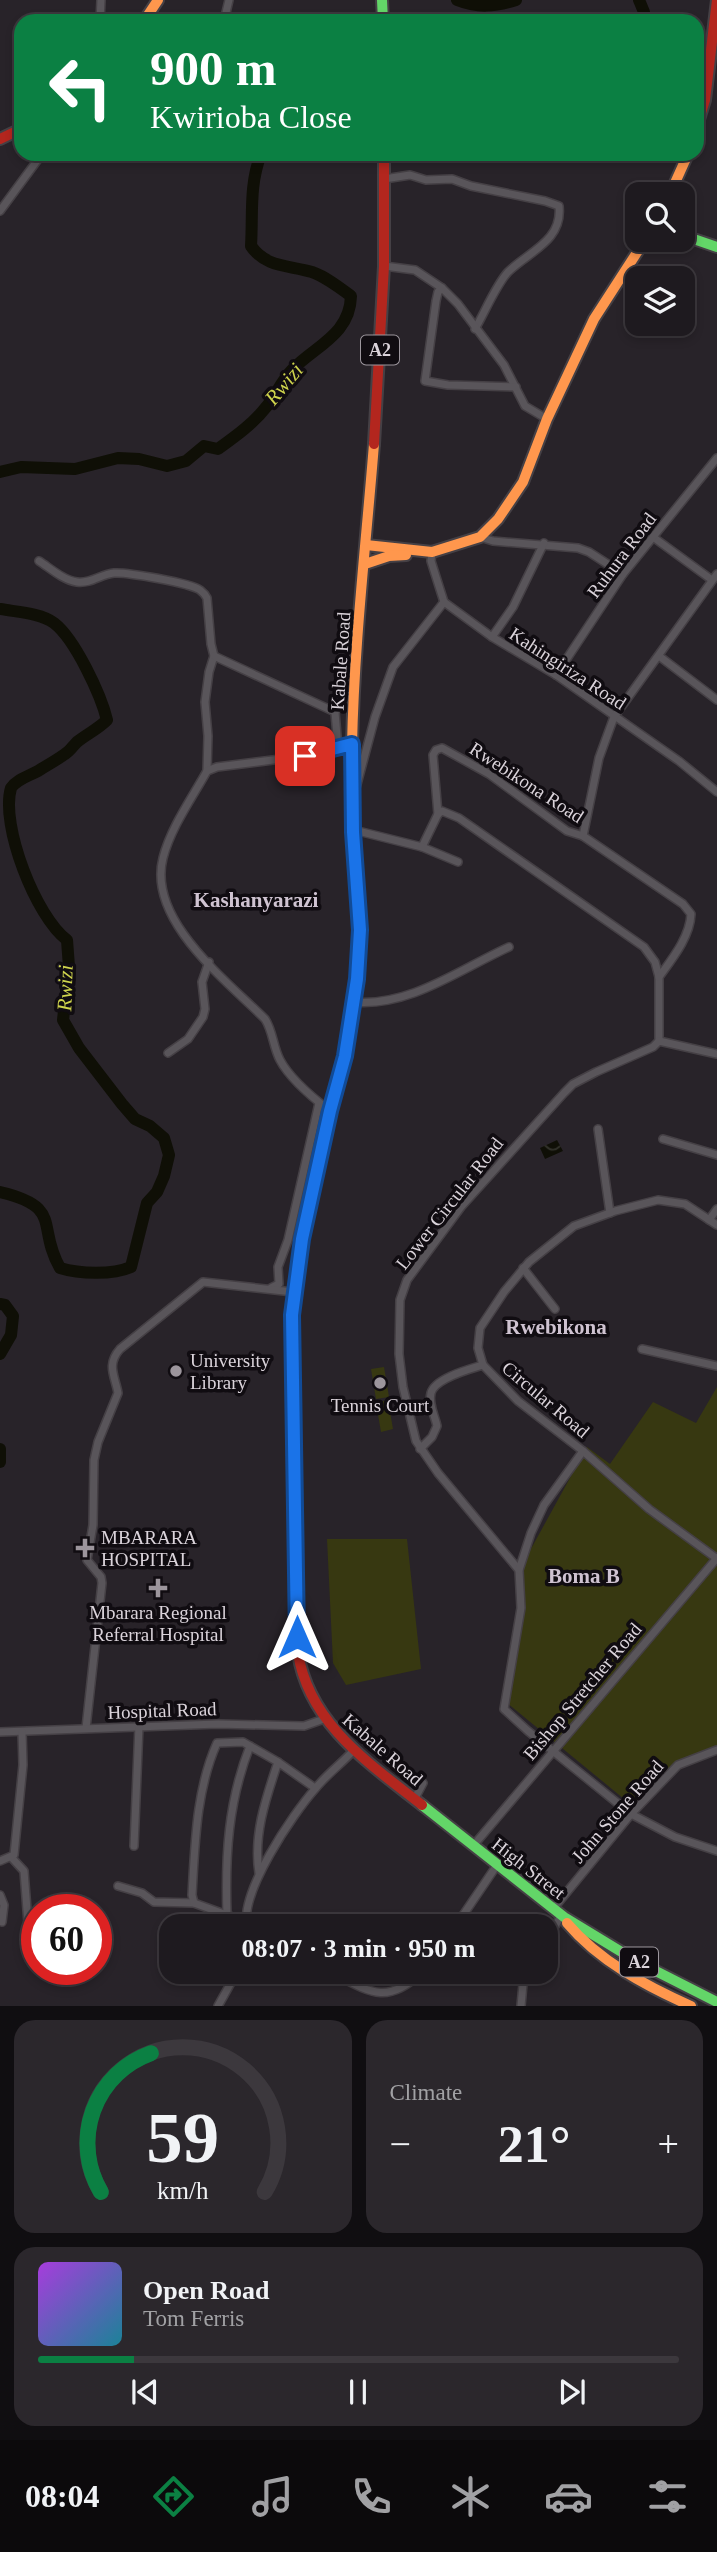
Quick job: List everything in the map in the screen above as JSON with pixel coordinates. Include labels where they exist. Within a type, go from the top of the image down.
[{"type":"main road","points":[[704,103],[717,0]]},
{"type":"main road","name":"Kabale Road","points":[[384,161],[384,266],[378,398],[352,744],[352,801],[360,930],[354,1002],[343,1064],[304,1227],[293,1292],[297,1637],[306,1685],[324,1719],[353,1751],[473,1846]]},
{"type":"main road","points":[[675,182],[685,161]]},
{"type":"main road","points":[[695,239],[717,247]]},
{"type":"main road","points":[[365,564],[396,555],[450,552],[483,538],[507,517],[524,490],[547,419],[594,319],[637,252]]},
{"type":"main road","points":[[368,524],[376,538],[392,548]]},
{"type":"main road","points":[[366,545],[432,553]]},
{"type":"main road","name":"High Street","points":[[473,1846],[559,1914],[611,1947],[717,2002]]},
{"type":"main road","name":"High Street","points":[[559,1914],[580,1938],[624,1970],[650,1987],[691,2006]]},
{"type":"street","points":[[0,211],[37,161]]},
{"type":"street","points":[[384,179],[410,175],[426,180],[452,179],[479,188],[559,206],[558,223],[554,232],[533,254],[507,274],[475,329]]},
{"type":"street","points":[[384,266],[415,270],[442,288],[458,304],[504,365],[525,406],[547,419]]},
{"type":"street","points":[[442,288],[436,301],[425,381],[448,385],[516,387]]},
{"type":"street","name":"Ruhura Road","points":[[556,675],[623,574],[717,458]]},
{"type":"street","points":[[653,537],[715,577],[614,717],[599,758],[583,836],[683,904],[691,914],[691,924],[685,936],[673,959],[659,977]]},
{"type":"street","points":[[483,538],[567,546],[589,552],[623,574]]},
{"type":"street","points":[[492,637],[513,607],[544,543]]},
{"type":"street","points":[[352,801],[375,717],[393,667],[444,602],[432,553]]},
{"type":"street","points":[[39,561],[76,582],[88,582],[118,573],[198,588],[207,598],[214,656],[205,702],[207,771],[164,856],[163,891],[168,911],[191,944],[265,1019],[279,1059],[285,1068],[330,1111]]},
{"type":"street","name":"Kahingiriza Road","points":[[444,602],[492,637],[556,675],[679,761],[717,792]]},
{"type":"street","points":[[214,656],[335,712]]},
{"type":"street","points":[[659,656],[717,700]]},
{"type":"street","points":[[338,748],[335,712],[337,706],[355,690]]},
{"type":"street","points":[[207,771],[217,767],[305,756],[352,744]]},
{"type":"street","name":"Rwebikona Road","points":[[438,814],[433,755],[436,750],[442,748],[489,774],[567,831],[583,836]]},
{"type":"street","points":[[422,847],[438,814],[442,811],[459,818],[620,929],[644,947],[655,962],[659,977],[659,1041],[717,1054]]},
{"type":"street","points":[[354,830],[422,847],[458,862]]},
{"type":"street","points":[[354,1002],[386,1002],[421,989],[509,947]]},
{"type":"street","points":[[168,1053],[188,1039],[203,1017],[205,1009],[202,982],[209,962]]},
{"type":"street","name":"Lower Circular Road","points":[[519,1570],[420,1449],[407,1409],[399,1354],[400,1300],[407,1280],[461,1207],[573,1084],[653,1047],[659,1041]]},
{"type":"street","points":[[270,1288],[279,1284],[279,1260],[288,1240],[319,1103]]},
{"type":"street","points":[[598,1129],[610,1213]]},
{"type":"street","points":[[663,1139],[717,1155]]},
{"type":"street","name":"Circular Road","points":[[717,1225],[685,1204],[658,1200],[574,1226],[523,1268],[504,1292],[480,1328],[478,1348],[484,1365],[518,1401],[583,1451],[649,1509],[717,1558]]},
{"type":"street","points":[[709,1220],[717,1209]]},
{"type":"street","points":[[523,1268],[555,1309]]},
{"type":"street","points":[[86,1728],[102,1583],[101,1577],[87,1560],[93,1525],[93,1466],[98,1442],[118,1393],[112,1360],[120,1349],[204,1282],[293,1292]]},
{"type":"street","points":[[642,1349],[717,1366]]},
{"type":"street","points":[[420,1449],[438,1426],[431,1404],[431,1391],[434,1387],[444,1380],[484,1365]]},
{"type":"street","points":[[583,1451],[544,1505],[519,1570],[521,1608],[503,1706],[528,1731],[631,1814],[675,1837],[717,1851]]},
{"type":"street","name":"Bishop Stretcher Road","points":[[473,1846],[717,1558]]},
{"type":"street","name":"Hospital Road","points":[[0,1732],[218,1724],[304,1726],[324,1719]]},
{"type":"street","points":[[135,1846],[139,1726]]},
{"type":"street","points":[[0,1861],[15,1855],[23,1765],[22,1732]]},
{"type":"street","points":[[194,1903],[192,1895],[195,1834],[204,1784],[218,1742],[243,1742],[315,1788]]},
{"type":"street","points":[[227,1914],[225,1860],[231,1816],[241,1769],[250,1746]]},
{"type":"street","points":[[248,1914],[249,1902],[259,1873],[297,1812],[315,1788],[353,1751]]},
{"type":"street","name":"John Stone Road","points":[[559,1914],[631,1814],[678,1765],[716,1753]]},
{"type":"street","points":[[259,1873],[258,1833],[278,1762]]},
{"type":"street","points":[[414,1800],[423,1783]]},
{"type":"street","points":[[12,1858],[15,1864],[23,1868],[25,1894]]},
{"type":"street","points":[[464,1914],[496,1865]]},
{"type":"street","points":[[118,1886],[142,1894],[154,1902],[194,1903],[222,1914]]},
{"type":"street","points":[[0,1895],[4,1905],[2,1922]]},
{"type":"street","points":[[218,2006],[230,1984]]},
{"type":"street","points":[[353,1984],[387,1994],[406,1984]]},
{"type":"street","points":[[521,2006],[523,1984]]},
{"type":"shaded area","name":"Tennis Court","points":[[384,1367],[389,1397],[376,1399],[371,1369]]},
{"type":"shaded area","points":[[717,1387],[717,1748],[680,1762],[635,1808],[506,1702],[521,1567],[587,1447],[610,1464],[653,1402],[696,1423]]},
{"type":"shaded area","points":[[388,1400],[393,1429],[381,1432],[376,1403]]},
{"type":"shaded area","points":[[327,1539],[407,1539],[421,1669],[346,1685],[333,1663]]},
{"type":"water","points":[[557,1140],[563,1151],[545,1159],[540,1148]]},
{"type":"waterway","name":"Rwizi","points":[[457,0],[486,6],[516,0]]},
{"type":"waterway","name":"Rwizi","points":[[639,0],[644,14]]},
{"type":"waterway","name":"Rwizi","points":[[0,472],[21,467],[75,469],[118,458],[139,459],[167,466],[186,461],[204,446],[218,449],[256,418],[292,370],[338,330],[345,321],[351,296],[317,274],[271,262],[251,246],[253,188],[259,161]]},
{"type":"waterway","name":"Rwizi","points":[[0,609],[28,613],[54,623],[70,641],[86,668],[104,709],[107,720],[104,723],[62,756],[11,788],[11,824],[23,869],[33,892],[55,928],[67,940],[69,967],[63,1020],[79,1048],[122,1104],[135,1119],[150,1126],[164,1138],[169,1155],[157,1192],[147,1203],[131,1267],[124,1270],[96,1273],[60,1268],[41,1212],[33,1204],[0,1192]]},
{"type":"waterway","name":"Rwizi","points":[[0,1304],[5,1305],[13,1316],[11,1335],[0,1354]]},
{"type":"waterway","name":"Rwizi","points":[[0,1449],[0,1462]]},
{"type":"traffic: fast","points":[[382,0],[383,14]]},
{"type":"traffic: fast","points":[[695,239],[717,247]]},
{"type":"traffic: fast","points":[[296,1566],[292,1315],[302,1239],[345,1056],[357,979],[360,932]]},
{"type":"traffic: fast","points":[[422,1805],[564,1917],[638,1962],[717,2002]]},
{"type":"traffic: slow","points":[[149,14],[158,0]]},
{"type":"traffic: slow","points":[[675,182],[685,161]]},
{"type":"traffic: slow","points":[[366,545],[432,552],[480,537],[498,519],[523,482],[547,419],[594,319],[637,252]]},
{"type":"traffic: slow","points":[[360,932],[353,792],[353,708],[374,444]]},
{"type":"traffic: slow","points":[[365,564],[389,556],[406,555]]},
{"type":"traffic: slow","points":[[567,1923],[608,1961],[657,1990],[691,2006]]},
{"type":"traffic: jam","points":[[704,103],[717,0]]},
{"type":"traffic: jam","points":[[0,139],[14,132]]},
{"type":"traffic: jam","points":[[374,444],[384,266],[384,161]]},
{"type":"traffic: jam","points":[[296,1566],[298,1653],[304,1678],[315,1701],[328,1721],[363,1758],[422,1805]]},
{"type":"place","name":"University Library","points":[[176,1371]]},
{"type":"place","name":"Tennis Court","points":[[380,1383]]},
{"type":"place","name":"MBARARA HOSPITAL","points":[[85,1548]]},
{"type":"place","name":"Mbarara Regional Referral Hospital","points":[[158,1588]]},
{"type":"district","name":"Kashanyarazi","points":[[256,900]]},
{"type":"district","name":"Rwebikona","points":[[556,1327]]},
{"type":"district","name":"Boma B","points":[[584,1576]]},
{"type":"route","points":[[297,1637],[293,1292],[306,1215],[349,1036],[360,930],[353,832],[352,744],[305,756]]}]
